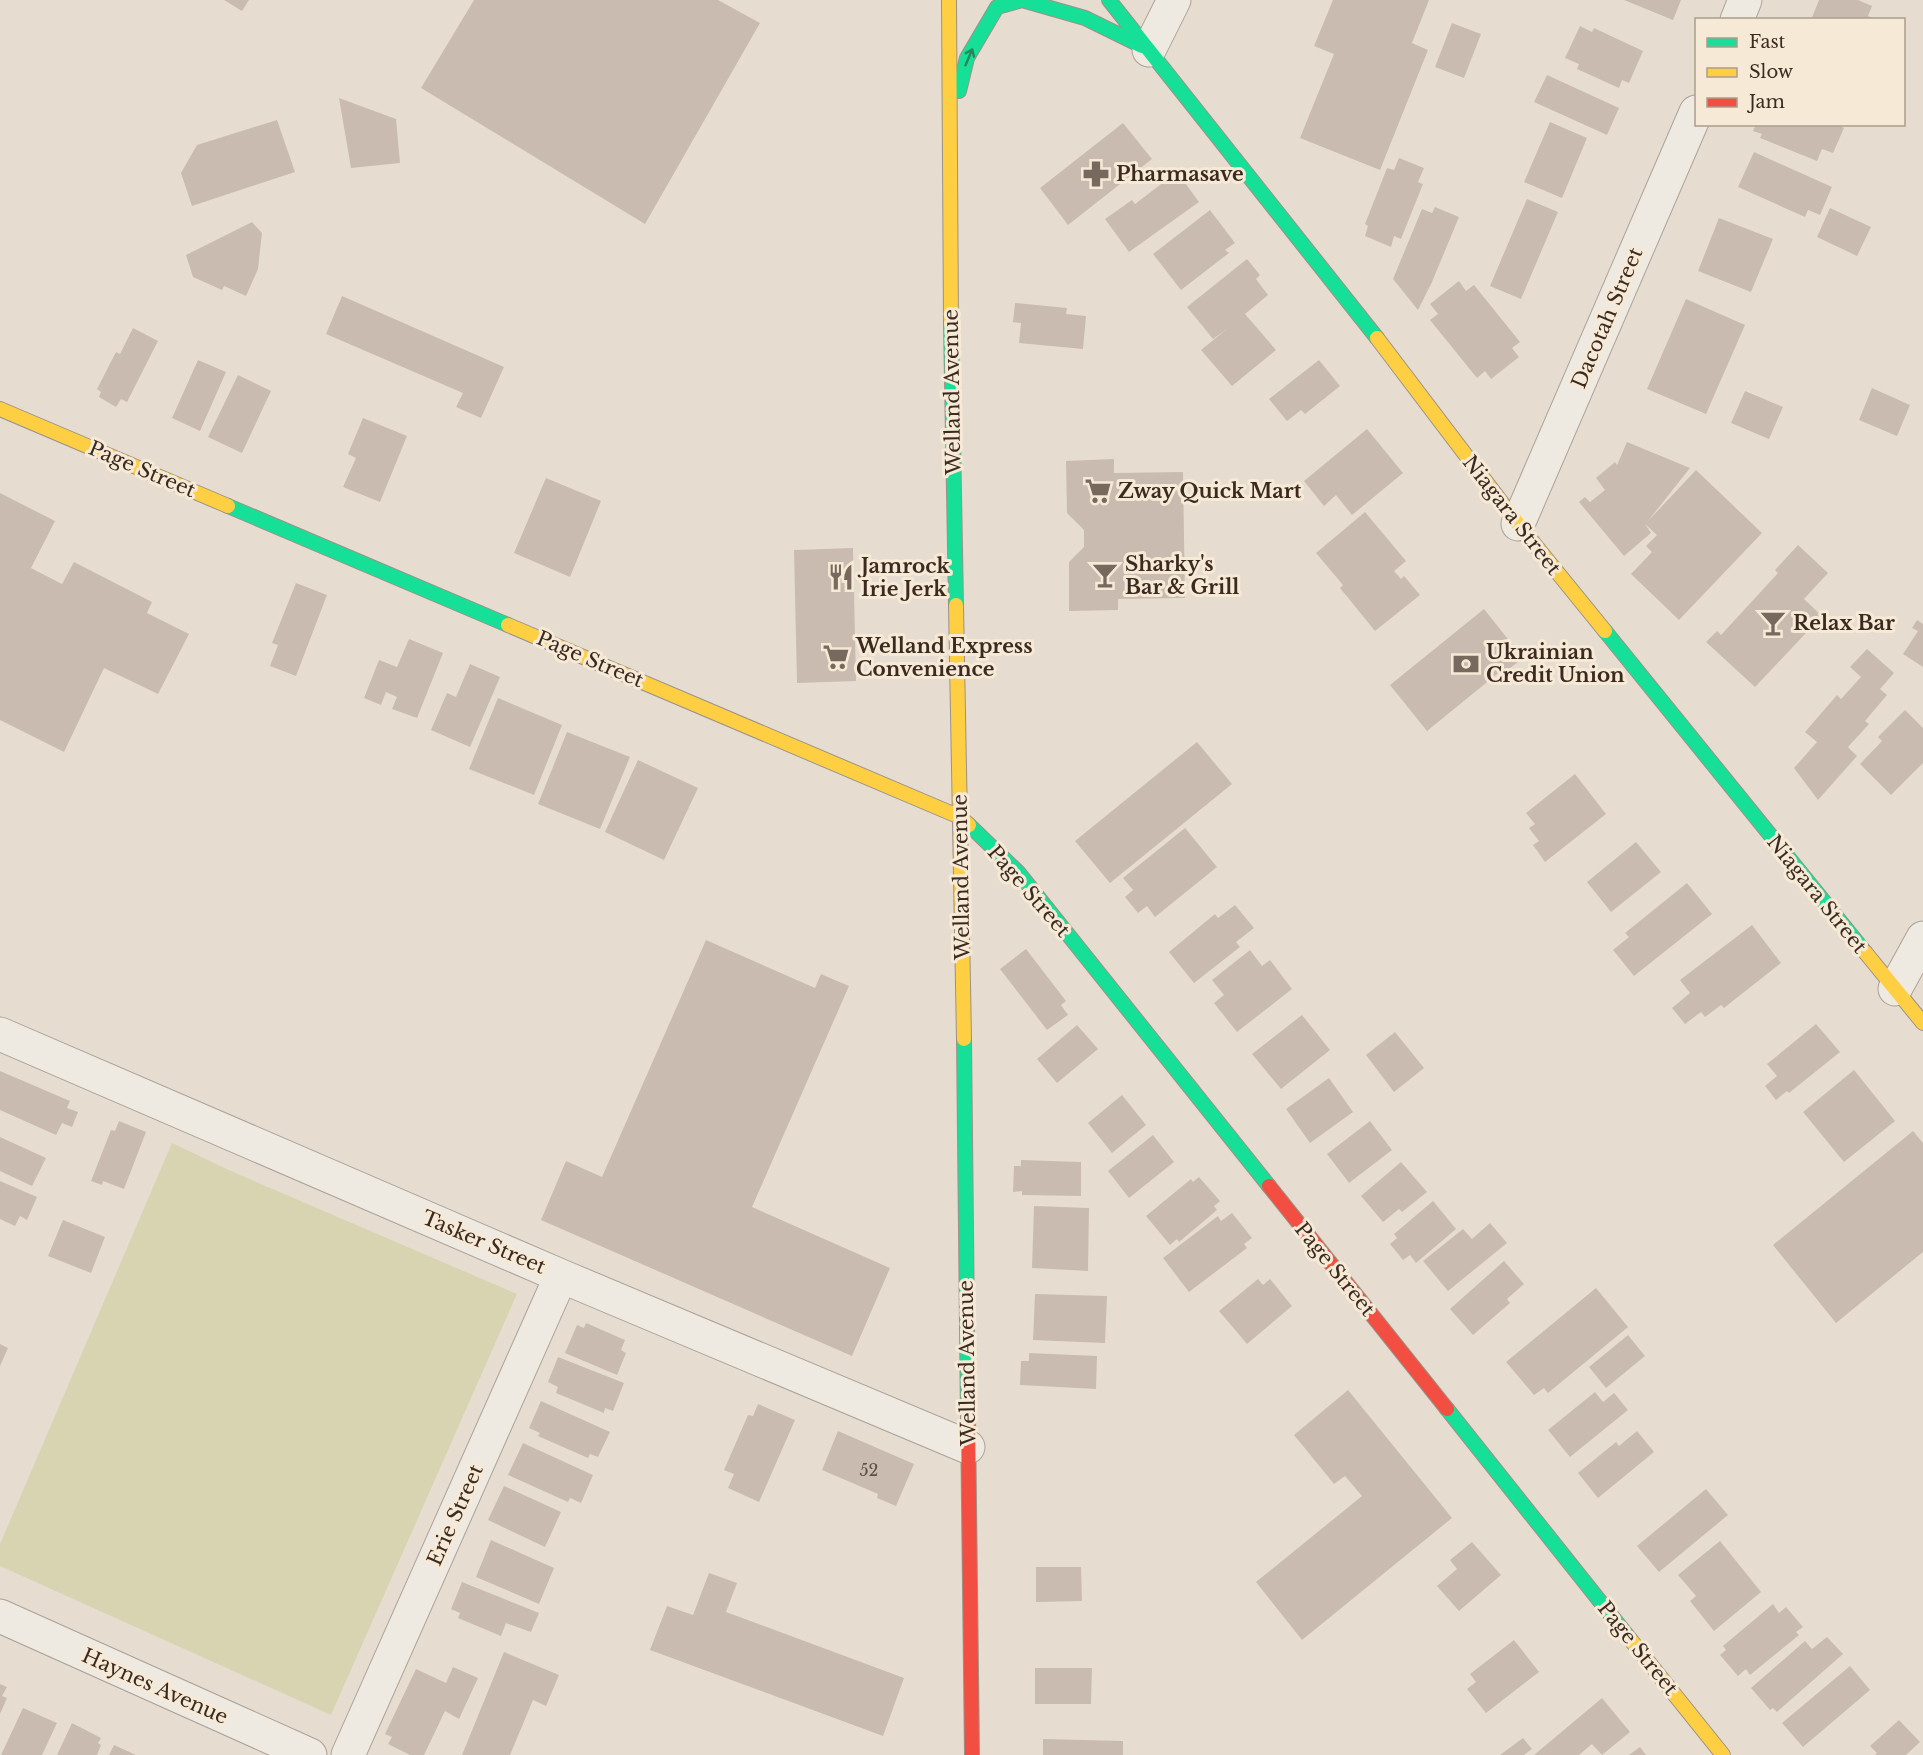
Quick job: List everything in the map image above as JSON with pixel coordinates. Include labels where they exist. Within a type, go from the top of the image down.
[{"type":"main road","name":"Welland Avenue","points":[[949,0],[955,597],[972,1755]]},
{"type":"main road","points":[[949,134],[967,58],[997,7],[1022,0],[1085,18],[1149,50]]},
{"type":"main road","name":"Niagara Street","points":[[1109,0],[1393,359],[1518,524],[1923,1023]]},
{"type":"main road","name":"Page Street","points":[[0,409],[960,817],[1018,872],[1723,1755]]},
{"type":"street","points":[[1149,50],[1174,0]]},
{"type":"street","points":[[1738,18],[1745,0]]},
{"type":"street","name":"Dacotah Street","points":[[1518,524],[1695,114]]},
{"type":"street","points":[[1895,989],[1923,938]]},
{"type":"street","name":"Tasker Street","points":[[0,1034],[561,1276],[968,1447]]},
{"type":"street","name":"Erie Street","points":[[348,1755],[561,1276]]},
{"type":"street","name":"Haynes Avenue","points":[[0,1616],[310,1755]]},
{"type":"shaded area","points":[[172,1143],[231,1171],[517,1294],[331,1715],[0,1566],[0,1544]]},
{"type":"building","points":[[224,0],[249,0],[242,11]]},
{"type":"building","points":[[474,0],[718,0],[760,23],[645,224],[421,88]]},
{"type":"building","points":[[1333,0],[1429,0],[1412,43],[1428,50],[1380,170],[1300,138],[1334,54],[1314,46]]},
{"type":"building","points":[[1624,0],[1681,0],[1673,20]]},
{"type":"building","points":[[1819,0],[1858,0],[1872,6],[1868,16],[1872,18],[1812,18]]},
{"type":"building","points":[[1452,23],[1481,34],[1464,78],[1435,67]]},
{"type":"building","points":[[1580,26],[1592,32],[1594,28],[1643,51],[1629,83],[1622,80],[1619,88],[1577,69],[1579,64],[1565,58]]},
{"type":"building","points":[[1547,75],[1619,108],[1607,135],[1534,102]]},
{"type":"building","points":[[339,98],[396,119],[400,163],[351,168]]},
{"type":"building","points":[[277,120],[295,172],[192,206],[181,173],[197,145]]},
{"type":"building","points":[[1550,122],[1587,138],[1562,198],[1524,182]]},
{"type":"building","name":"Pharmasave","points":[[1123,123],[1152,159],[1068,225],[1040,188]]},
{"type":"building","points":[[1755,126],[1840,126],[1844,128],[1833,153],[1822,149],[1817,161],[1760,138],[1762,134],[1753,131]]},
{"type":"building","points":[[1754,152],[1832,187],[1820,215],[1808,210],[1805,217],[1738,187]]},
{"type":"building","points":[[1399,158],[1424,168],[1418,182],[1423,184],[1401,239],[1394,236],[1391,247],[1365,236],[1368,226],[1365,224],[1387,168],[1394,170]]},
{"type":"building","points":[[1177,172],[1199,202],[1129,252],[1105,219],[1132,200],[1135,204]]},
{"type":"building","points":[[1527,199],[1558,212],[1521,299],[1490,286]]},
{"type":"building","points":[[1435,207],[1459,217],[1418,310],[1393,279],[1422,209],[1432,213]]},
{"type":"building","points":[[1830,208],[1871,227],[1857,256],[1817,237]]},
{"type":"building","points":[[1210,210],[1235,243],[1225,250],[1229,253],[1181,290],[1153,254]]},
{"type":"building","points":[[1719,218],[1773,239],[1751,292],[1698,271]]},
{"type":"building","points":[[252,222],[262,233],[258,269],[246,296],[224,286],[222,290],[193,277],[186,255]]},
{"type":"building","points":[[1247,259],[1260,275],[1256,279],[1268,295],[1245,314],[1276,350],[1232,386],[1201,350],[1228,328],[1213,339],[1187,307]]},
{"type":"building","points":[[1459,281],[1466,291],[1474,285],[1520,342],[1512,348],[1519,357],[1491,379],[1485,371],[1477,378],[1430,320],[1438,314],[1430,304]]},
{"type":"building","points":[[342,296],[504,367],[481,418],[456,407],[463,393],[326,334]]},
{"type":"building","points":[[1686,299],[1745,325],[1706,414],[1647,389]]},
{"type":"building","points":[[1015,303],[1067,308],[1066,314],[1086,316],[1083,349],[1019,343],[1021,323],[1013,322]]},
{"type":"building","points":[[133,328],[158,341],[127,402],[121,399],[116,407],[99,397],[101,392],[97,389],[116,352],[120,354]]},
{"type":"building","points":[[198,360],[226,372],[200,431],[172,418]]},
{"type":"building","points":[[1319,360],[1340,386],[1305,414],[1301,410],[1287,421],[1269,399]]},
{"type":"building","points":[[238,375],[271,391],[242,453],[208,437]]},
{"type":"building","points":[[1872,388],[1910,405],[1897,436],[1859,420]]},
{"type":"building","points":[[1745,391],[1783,407],[1769,439],[1731,423]]},
{"type":"building","points":[[363,418],[407,436],[380,502],[343,487],[356,458],[348,454]]},
{"type":"building","points":[[1367,429],[1403,473],[1352,515],[1336,495],[1324,506],[1304,481]]},
{"type":"building","points":[[1627,442],[1690,468],[1648,521],[1696,470],[1762,533],[1679,620],[1631,574],[1652,552],[1646,546],[1657,535],[1645,524],[1651,533],[1624,556],[1579,502],[1585,497],[1590,502],[1605,490],[1596,478],[1615,462],[1617,465]]},
{"type":"building","points":[[1114,459],[1114,473],[1183,472],[1185,598],[1118,599],[1118,610],[1069,611],[1069,562],[1084,547],[1084,530],[1067,513],[1066,461]]},
{"type":"building","points":[[546,478],[601,501],[570,577],[514,553]]},
{"type":"building","points":[[0,493],[55,521],[31,568],[62,584],[74,562],[152,602],[147,613],[189,634],[158,694],[104,668],[64,752],[0,720]]},
{"type":"building","points":[[1365,512],[1406,561],[1394,571],[1401,579],[1404,576],[1420,595],[1375,631],[1340,588],[1343,585],[1316,553]]},
{"type":"building","name":"Relax Bar","points":[[1798,545],[1828,573],[1804,599],[1822,616],[1755,687],[1706,642],[1717,631],[1721,635],[1778,573],[1775,570]]},
{"type":"building","points":[[853,548],[856,681],[797,683],[794,550]]},
{"type":"building","points":[[296,583],[327,595],[296,676],[270,666],[278,645],[272,643]]},
{"type":"building","name":"Ukrainian Credit Union","points":[[1484,609],[1523,658],[1504,673],[1502,670],[1427,731],[1390,685]]},
{"type":"building","points":[[1917,620],[1923,624],[1923,667],[1903,654],[1918,631],[1912,628]]},
{"type":"building","points":[[409,639],[443,653],[417,718],[392,709],[397,697],[386,692],[381,705],[364,698],[379,660],[397,667]]},
{"type":"building","points":[[1867,649],[1894,673],[1880,689],[1887,695],[1865,721],[1869,724],[1848,747],[1857,756],[1818,800],[1794,768],[1817,742],[1805,732],[1837,695],[1841,699],[1861,677],[1850,667]]},
{"type":"building","points":[[470,664],[500,677],[470,747],[431,730],[447,693],[456,697]]},
{"type":"building","points":[[498,698],[562,725],[534,795],[469,769]]},
{"type":"building","points":[[1905,710],[1923,728],[1923,763],[1891,795],[1860,764],[1882,741],[1878,737]]},
{"type":"building","points":[[567,732],[630,757],[600,829],[538,804]]},
{"type":"building","points":[[1197,742],[1232,784],[1110,883],[1075,841]]},
{"type":"building","points":[[638,760],[698,788],[664,860],[605,832]]},
{"type":"building","points":[[1575,774],[1606,814],[1545,862],[1533,845],[1539,841],[1529,828],[1535,824],[1526,813]]},
{"type":"building","points":[[1185,828],[1217,867],[1155,917],[1147,906],[1138,913],[1125,897],[1133,890],[1123,878]]},
{"type":"building","points":[[1636,842],[1661,872],[1611,912],[1587,882]]},
{"type":"building","points":[[1687,883],[1712,914],[1634,976],[1613,950],[1629,937],[1625,933]]},
{"type":"building","points":[[1235,905],[1254,928],[1236,942],[1240,947],[1194,983],[1169,952],[1215,914],[1218,918]]},
{"type":"building","points":[[1752,925],[1781,963],[1724,1008],[1721,1005],[1705,1017],[1701,1012],[1685,1024],[1672,1008],[1690,993],[1680,980]]},
{"type":"building","points":[[706,940],[815,988],[821,974],[849,986],[752,1207],[890,1268],[852,1356],[541,1220],[566,1161],[602,1177]]},
{"type":"building","points":[[1026,949],[1066,1001],[1061,1005],[1068,1015],[1047,1030],[1000,969]]},
{"type":"building","points":[[1250,950],[1262,966],[1270,960],[1292,989],[1237,1032],[1214,1003],[1224,995],[1212,980]]},
{"type":"building","points":[[1302,1015],[1330,1050],[1281,1089],[1252,1054]]},
{"type":"building","points":[[1816,1024],[1840,1052],[1789,1093],[1787,1091],[1776,1100],[1765,1086],[1777,1076],[1767,1064]]},
{"type":"building","points":[[1077,1025],[1098,1049],[1057,1083],[1037,1059]]},
{"type":"building","points":[[1395,1032],[1424,1068],[1394,1092],[1366,1055]]},
{"type":"building","points":[[1854,1070],[1895,1121],[1844,1162],[1803,1112]]},
{"type":"building","points":[[0,1071],[70,1101],[67,1108],[78,1112],[72,1127],[62,1123],[56,1135],[0,1110]]},
{"type":"building","points":[[1329,1078],[1353,1112],[1310,1143],[1286,1109]]},
{"type":"building","points":[[1122,1095],[1146,1125],[1112,1153],[1088,1123]]},
{"type":"building","points":[[119,1121],[146,1132],[124,1189],[103,1181],[102,1185],[91,1181],[111,1130],[115,1131]]},
{"type":"building","points":[[1370,1121],[1392,1150],[1349,1183],[1327,1154]]},
{"type":"building","points":[[1913,1131],[1923,1143],[1923,1252],[1836,1323],[1773,1245]]},
{"type":"building","points":[[1153,1135],[1174,1162],[1129,1198],[1108,1171]]},
{"type":"building","points":[[0,1137],[46,1158],[32,1186],[0,1171]]},
{"type":"building","points":[[1021,1160],[1081,1162],[1081,1196],[1022,1195],[1022,1191],[1013,1192],[1014,1166],[1021,1166]]},
{"type":"building","points":[[1401,1162],[1427,1192],[1402,1212],[1399,1209],[1383,1222],[1361,1196]]},
{"type":"building","points":[[1199,1177],[1220,1201],[1214,1206],[1217,1210],[1179,1242],[1177,1239],[1170,1245],[1146,1216],[1191,1179],[1193,1182]]},
{"type":"building","points":[[0,1181],[37,1197],[27,1220],[20,1216],[15,1226],[0,1219]]},
{"type":"building","points":[[1433,1201],[1456,1229],[1416,1263],[1410,1255],[1403,1260],[1390,1244],[1397,1238],[1394,1234]]},
{"type":"building","points":[[1034,1206],[1089,1208],[1088,1271],[1032,1268]]},
{"type":"building","points":[[1232,1213],[1252,1238],[1244,1244],[1247,1248],[1189,1292],[1163,1258],[1218,1216],[1221,1221]]},
{"type":"building","points":[[63,1220],[105,1237],[91,1273],[48,1256]]},
{"type":"building","points":[[1490,1223],[1507,1243],[1448,1291],[1423,1261],[1463,1229],[1472,1239]]},
{"type":"building","points":[[1504,1261],[1524,1284],[1507,1299],[1510,1303],[1473,1335],[1450,1309]]},
{"type":"building","points":[[1258,1279],[1263,1285],[1270,1279],[1292,1306],[1247,1344],[1219,1311]]},
{"type":"building","points":[[1596,1288],[1628,1327],[1548,1393],[1544,1388],[1534,1395],[1506,1362]]},
{"type":"building","points":[[1035,1294],[1107,1296],[1105,1343],[1033,1340]]},
{"type":"building","points":[[586,1323],[625,1340],[621,1350],[626,1353],[617,1375],[565,1353],[577,1325],[584,1328]]},
{"type":"building","points":[[1628,1335],[1645,1356],[1606,1388],[1589,1367]]},
{"type":"building","points":[[0,1344],[8,1348],[0,1366]]},
{"type":"building","points":[[1029,1353],[1097,1356],[1096,1389],[1020,1385],[1021,1361],[1029,1361]]},
{"type":"building","points":[[558,1357],[624,1383],[613,1411],[605,1408],[604,1413],[556,1393],[558,1387],[548,1382]]},
{"type":"building","points":[[1348,1390],[1452,1518],[1302,1640],[1256,1582],[1362,1496],[1345,1476],[1334,1484],[1294,1435]]},
{"type":"building","points":[[1595,1392],[1603,1402],[1614,1393],[1628,1410],[1570,1457],[1548,1430]]},
{"type":"building","points":[[541,1401],[610,1432],[598,1457],[590,1454],[588,1458],[538,1436],[540,1433],[529,1428]]},
{"type":"building","points":[[758,1404],[795,1420],[759,1502],[728,1488],[734,1474],[724,1470],[748,1415],[753,1416]]},
{"type":"building","points":[[838,1431],[914,1464],[896,1506],[877,1498],[878,1494],[822,1470]]},
{"type":"building","points":[[1637,1431],[1654,1452],[1598,1498],[1578,1473],[1616,1442],[1619,1446]]},
{"type":"building","points":[[523,1443],[593,1475],[581,1503],[570,1498],[568,1502],[508,1475]]},
{"type":"building","points":[[504,1486],[561,1512],[545,1547],[488,1520]]},
{"type":"building","points":[[1706,1489],[1728,1515],[1659,1572],[1637,1546]]},
{"type":"building","points":[[491,1540],[554,1568],[539,1604],[476,1577]]},
{"type":"building","points":[[1720,1541],[1761,1592],[1714,1631],[1690,1601],[1696,1596],[1678,1575]]},
{"type":"building","points":[[1472,1542],[1501,1575],[1459,1611],[1437,1586],[1457,1569],[1450,1560]]},
{"type":"building","points":[[1036,1567],[1081,1567],[1082,1601],[1036,1602]]},
{"type":"building","points":[[709,1573],[737,1583],[726,1612],[904,1678],[883,1736],[650,1650],[667,1606],[693,1615]]},
{"type":"building","points":[[462,1582],[539,1613],[531,1632],[506,1623],[501,1636],[458,1618],[460,1613],[451,1609]]},
{"type":"building","points":[[1773,1604],[1779,1613],[1786,1607],[1803,1627],[1796,1632],[1799,1635],[1750,1675],[1746,1669],[1738,1676],[1720,1655],[1726,1650],[1723,1646]]},
{"type":"building","points":[[1827,1637],[1843,1654],[1777,1712],[1773,1708],[1770,1710],[1751,1688],[1805,1641],[1812,1649]]},
{"type":"building","points":[[1514,1640],[1539,1672],[1486,1713],[1467,1689],[1476,1682],[1470,1674]]},
{"type":"building","points":[[504,1652],[559,1675],[546,1706],[533,1700],[510,1755],[462,1755]]},
{"type":"building","points":[[1850,1666],[1870,1690],[1803,1747],[1782,1723]]},
{"type":"building","points":[[453,1667],[478,1678],[459,1719],[445,1711],[424,1755],[410,1755],[388,1744],[392,1737],[385,1734],[416,1669],[446,1683]]},
{"type":"building","points":[[1035,1668],[1092,1668],[1091,1704],[1035,1704]]},
{"type":"building","points":[[0,1684],[7,1687],[2,1696],[7,1698],[0,1714]]},
{"type":"building","points":[[1602,1698],[1630,1732],[1602,1755],[1592,1744],[1579,1755],[1534,1755]]},
{"type":"building","points":[[23,1708],[57,1723],[42,1755],[1,1755]]},
{"type":"building","points":[[1899,1720],[1920,1742],[1906,1755],[1875,1755],[1877,1753],[1870,1746]]},
{"type":"building","points":[[72,1723],[101,1738],[97,1755],[57,1755]]},
{"type":"building","points":[[1523,1738],[1532,1749],[1524,1755],[1500,1755]]},
{"type":"building","points":[[1043,1739],[1123,1741],[1123,1755],[1043,1755]]},
{"type":"building","points":[[114,1745],[136,1755],[109,1755]]},
{"type":"building","points":[[1640,1747],[1646,1755],[1629,1755]]},
{"type":"traffic: fast","points":[[959,91],[967,58],[997,7],[1022,0],[1085,18],[1142,46]]},
{"type":"traffic: fast","points":[[1109,0],[1377,338]]},
{"type":"traffic: fast","points":[[951,323],[956,605]]},
{"type":"traffic: fast","points":[[228,506],[508,625]]},
{"type":"traffic: fast","points":[[1605,631],[1865,952]]},
{"type":"traffic: fast","points":[[969,825],[1018,872],[1269,1186]]},
{"type":"traffic: fast","points":[[964,1039],[968,1419]]},
{"type":"traffic: fast","points":[[1447,1409],[1630,1639]]},
{"type":"traffic: slow","points":[[949,0],[951,323]]},
{"type":"traffic: slow","points":[[1377,338],[1518,524],[1605,631]]},
{"type":"traffic: slow","points":[[0,409],[228,506]]},
{"type":"traffic: slow","points":[[956,605],[964,1039]]},
{"type":"traffic: slow","points":[[508,625],[960,817],[969,825]]},
{"type":"traffic: slow","points":[[1865,952],[1923,1023]]},
{"type":"traffic: slow","points":[[1630,1639],[1723,1755]]},
{"type":"traffic: jam","points":[[1269,1186],[1447,1409]]},
{"type":"traffic: jam","points":[[968,1419],[972,1755]]},
{"type":"place","name":"Pharmasave","points":[[1096,174]]},
{"type":"place","name":"Zway Quick Mart","points":[[1098,491]]},
{"type":"place","name":"Sharky's Bar & Grill","points":[[1105,575]]},
{"type":"place","name":"Jamrock Irie Jerk","points":[[841,577]]},
{"type":"place","name":"Relax Bar","points":[[1773,623]]},
{"type":"place","name":"Welland Express Convenience","points":[[836,657]]},
{"type":"place","name":"Ukrainian Credit Union","points":[[1466,664]]}]
